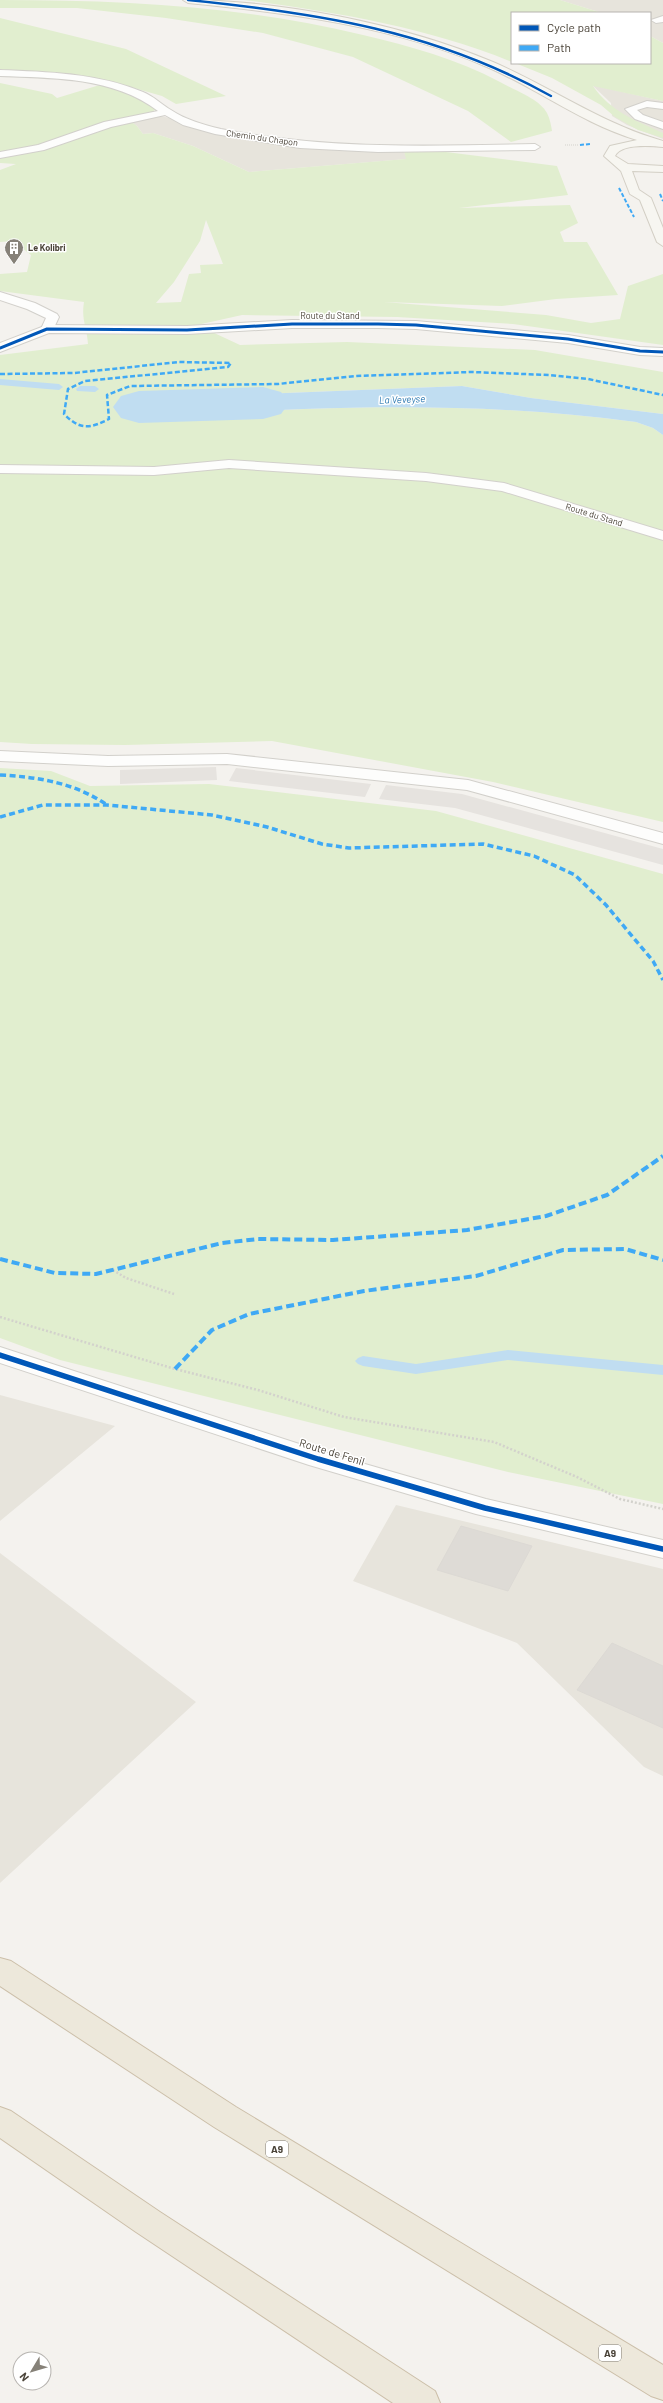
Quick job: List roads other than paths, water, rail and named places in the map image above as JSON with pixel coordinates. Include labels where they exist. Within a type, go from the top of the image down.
[{"type":"highway","name":"A9","points":[[0,1970],[225,2117],[663,2384]]},
{"type":"highway","points":[[0,2121],[148,2222],[423,2403]]},
{"type":"main road","points":[[188,0],[289,13],[394,34],[446,49],[489,64],[535,85],[551,96],[623,134],[663,144]]},
{"type":"main road","points":[[551,96],[562,108],[589,128]]},
{"type":"main road","points":[[663,144],[610,146],[609,156],[626,170],[634,192],[645,198],[663,242]]},
{"type":"main road","points":[[618,163],[634,168],[663,169]]},
{"type":"main road","points":[[645,198],[651,182],[663,169]]},
{"type":"street","name":"Chemin du Chapon","points":[[0,73],[59,77],[116,87],[142,95],[166,112],[182,120],[220,132],[332,147],[404,150],[535,147]]},
{"type":"street","points":[[663,106],[647,104],[630,109],[639,117],[663,126]]},
{"type":"street","points":[[0,155],[40,148],[108,124],[166,112]]},
{"type":"street","points":[[0,161],[15,157],[19,152]]},
{"type":"street","points":[[0,296],[31,306],[54,317],[47,329]]},
{"type":"street","name":"Route du Stand","points":[[0,348],[47,329],[187,330],[299,324],[409,324],[584,341],[640,351],[663,352]]},
{"type":"street","name":"Route du Stand","points":[[551,338],[663,362]]},
{"type":"street","name":"Route du Stand","points":[[0,469],[154,471],[229,464],[426,477],[504,487],[663,536]]},
{"type":"street","points":[[0,756],[108,761],[227,759],[468,785],[663,839]]},
{"type":"street","name":"Route de Fenil","points":[[0,1355],[325,1461],[485,1508],[663,1549]]},
{"type":"water","points":[[462,386],[531,398],[663,414],[663,435],[653,428],[636,422],[553,413],[470,408],[388,407],[304,409],[246,411],[148,419],[144,396],[235,395]]},
{"type":"waterway","points":[[0,382],[59,387]]},
{"type":"waterway","points":[[80,389],[95,389]]},
{"type":"waterway","name":"La Veveyse","points":[[139,407],[263,403]]},
{"type":"waterway","points":[[363,1361],[416,1369],[508,1355],[663,1370]]},
{"type":"place","name":"Le Kolibri","points":[[14,265]]}]
